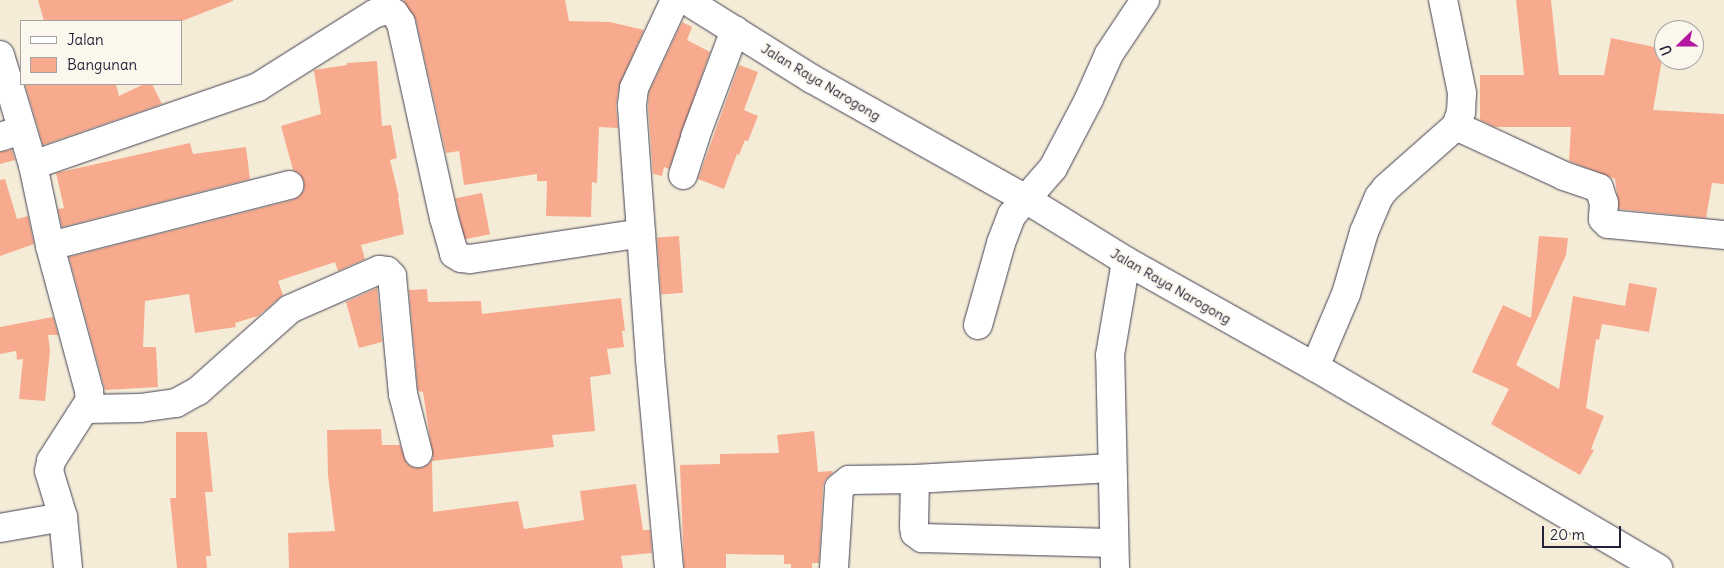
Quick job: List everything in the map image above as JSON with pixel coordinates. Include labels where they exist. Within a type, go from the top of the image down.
[{"type":"street","points":[[669,568],[633,130],[634,88],[675,0]]},
{"type":"street","name":"Jalan Raya Narogong","points":[[686,0],[812,79],[1024,198],[1126,261],[1316,367],[1658,568]]},
{"type":"street","points":[[978,325],[1001,243],[1012,215],[1024,198],[1053,168],[1089,99],[1109,54],[1145,0]]},
{"type":"street","points":[[1316,367],[1346,294],[1364,232],[1379,198],[1386,188],[1456,126],[1461,112],[1462,93],[1443,0]]},
{"type":"street","points":[[33,165],[258,87],[374,14],[386,10],[394,14],[401,23],[444,218],[454,254],[461,258],[470,259],[641,233]]},
{"type":"street","points":[[683,175],[695,136],[735,30]]},
{"type":"street","points":[[0,54],[11,134],[33,165],[50,246],[89,391],[90,400],[86,409],[51,461],[49,471],[51,484],[63,517],[68,568]]},
{"type":"street","points":[[1456,126],[1564,176],[1599,188],[1604,203],[1603,219],[1608,224],[1724,236]]},
{"type":"street","points":[[50,246],[290,184]]},
{"type":"street","points":[[915,479],[914,526],[916,533],[922,538],[1114,555],[1110,355],[1126,261]]},
{"type":"street","points":[[86,409],[140,408],[176,403],[198,391],[235,356],[298,304],[379,270],[386,271],[392,276],[402,394],[418,452]]},
{"type":"street","points":[[834,568],[839,488],[844,482],[849,480],[915,479],[1112,468]]},
{"type":"street","points":[[0,528],[63,517]]},
{"type":"building","points":[[38,0],[233,0],[182,21],[44,20]]},
{"type":"building","points":[[403,0],[565,0],[569,21],[610,22],[644,30],[619,86],[616,106],[618,128],[599,127],[597,183],[592,182],[591,217],[546,216],[547,181],[537,181],[537,174],[464,185],[459,151],[446,153],[416,20]]},
{"type":"building","points":[[1516,0],[1551,0],[1559,75],[1604,75],[1611,38],[1654,47],[1654,70],[1660,70],[1653,110],[1724,114],[1724,184],[1712,183],[1706,218],[1619,209],[1615,179],[1569,161],[1571,127],[1495,127],[1480,120],[1480,75],[1524,75]]},
{"type":"building","points":[[682,22],[692,27],[687,40],[710,52],[669,169],[664,167],[662,176],[653,174],[648,105],[649,92]]},
{"type":"building","points":[[377,61],[382,126],[391,125],[397,158],[390,160],[399,197],[404,234],[361,245],[365,259],[338,271],[335,262],[278,281],[283,295],[258,316],[235,323],[236,327],[195,333],[189,294],[145,301],[143,347],[156,347],[158,387],[105,390],[69,257],[293,200],[300,196],[304,190],[304,181],[300,174],[293,170],[281,126],[321,114],[314,70],[347,65],[347,63]]},
{"type":"building","points":[[739,65],[758,72],[744,110],[758,116],[748,141],[745,140],[739,155],[737,154],[724,189],[698,179]]},
{"type":"building","points":[[25,85],[116,85],[119,96],[142,85],[152,85],[162,104],[43,145]]},
{"type":"building","points":[[190,143],[193,154],[246,147],[250,179],[62,227],[58,209],[64,208],[56,173]]},
{"type":"building","points":[[12,150],[15,160],[0,164],[0,152]]},
{"type":"building","points":[[5,179],[17,219],[28,216],[34,244],[0,256],[0,180]]},
{"type":"building","points":[[482,193],[490,234],[464,239],[455,198]]},
{"type":"building","points":[[679,236],[683,293],[661,294],[657,238]]},
{"type":"building","points":[[1539,236],[1568,238],[1566,255],[1516,365],[1559,389],[1573,296],[1625,306],[1629,283],[1657,288],[1649,332],[1602,324],[1599,340],[1596,339],[1586,408],[1604,416],[1591,449],[1594,450],[1580,475],[1491,424],[1509,389],[1472,372],[1503,305],[1531,318]]},
{"type":"building","points":[[377,288],[382,342],[359,348],[346,302]]},
{"type":"building","points":[[427,289],[428,302],[481,301],[482,314],[621,298],[625,331],[622,331],[624,347],[607,349],[611,374],[590,377],[595,431],[552,435],[554,447],[432,461],[433,512],[518,501],[524,529],[584,520],[580,491],[636,484],[643,530],[650,530],[652,553],[621,556],[623,568],[289,568],[288,533],[335,531],[328,475],[327,430],[381,429],[382,445],[400,445],[407,464],[414,468],[422,468],[429,464],[433,458],[423,392],[418,391],[409,290]]},
{"type":"building","points":[[53,317],[58,335],[48,335],[50,351],[45,401],[19,399],[23,359],[17,360],[16,351],[0,354],[0,327]]},
{"type":"building","points":[[814,431],[818,472],[832,471],[833,473],[825,480],[823,487],[819,563],[812,563],[812,568],[791,568],[791,564],[784,564],[784,555],[726,554],[726,568],[684,568],[680,465],[720,464],[720,454],[779,453],[777,435]]},
{"type":"building","points":[[176,432],[207,432],[213,492],[205,492],[211,556],[206,556],[207,568],[177,568],[170,498],[176,498]]}]
